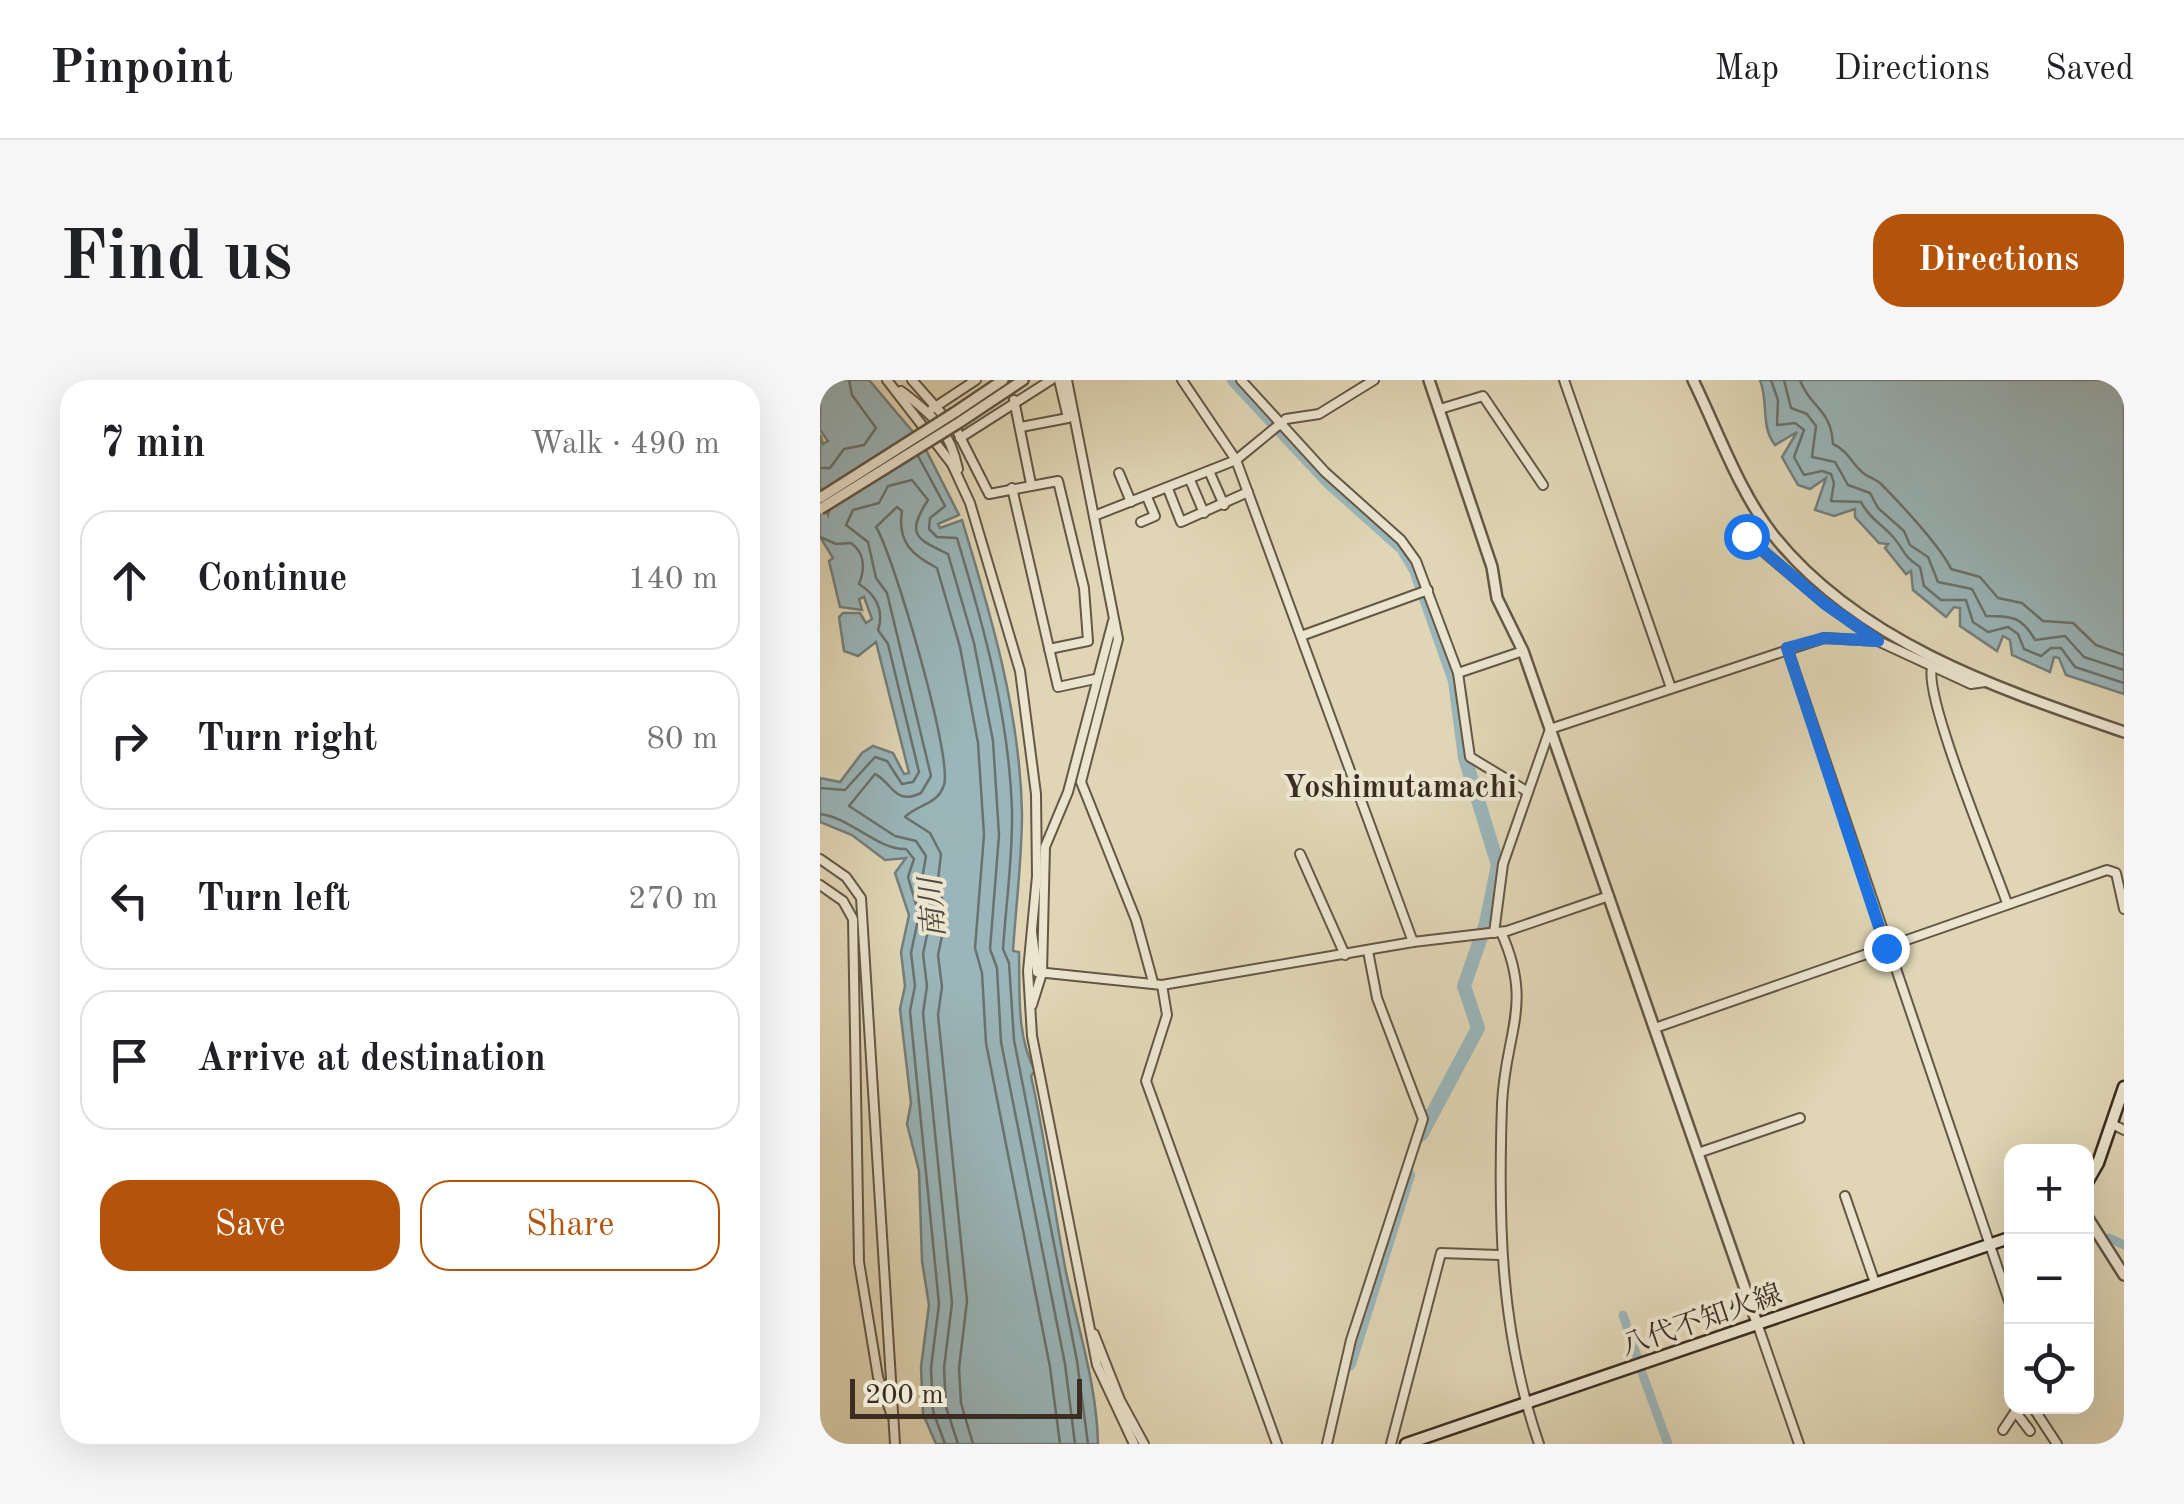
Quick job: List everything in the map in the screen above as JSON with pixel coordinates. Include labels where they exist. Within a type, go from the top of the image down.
[{"type":"main road","points":[[2094,1167],[2124,1086]]},
{"type":"main road","name":"八代不知火線","points":[[1406,1444],[2004,1239]]},
{"type":"main road","points":[[820,1438],[826,1444]]},
{"type":"street","points":[[887,380],[932,410],[960,438],[989,494],[1058,480],[1084,588],[1088,641],[1049,648]]},
{"type":"street","points":[[887,380],[920,419],[961,483]]},
{"type":"street","points":[[912,380],[952,441],[961,483],[991,562],[1020,671],[1036,794],[1037,876],[1031,931],[1030,1012],[1089,1326],[1109,1396],[1134,1444]]},
{"type":"street","points":[[954,380],[957,392]]},
{"type":"street","points":[[932,410],[976,380]]},
{"type":"street","points":[[820,509],[957,418],[1002,380]]},
{"type":"street","points":[[820,498],[1024,380]]},
{"type":"street","points":[[960,438],[1051,380]]},
{"type":"street","points":[[1021,428],[1068,418],[1059,380]]},
{"type":"street","points":[[1067,380],[1118,640],[1081,782],[1136,920],[1167,1015],[1146,1081],[1277,1444]]},
{"type":"street","points":[[1182,380],[1236,460],[1412,942]]},
{"type":"street","points":[[1241,380],[1278,426],[1408,548],[1458,673],[1470,757],[1528,792]]},
{"type":"street","points":[[1094,516],[1236,460],[1292,417],[1319,414],[1374,380]]},
{"type":"street","points":[[1430,380],[1492,567],[1498,598],[1523,651],[1799,1444]]},
{"type":"street","points":[[1564,380],[1670,685]]},
{"type":"street","points":[[1693,380],[1750,497],[1772,533],[1802,568],[1879,626],[1985,682],[2124,732]]},
{"type":"street","points":[[1440,410],[1483,396],[1543,485]]},
{"type":"street","points":[[1014,402],[1030,484]]},
{"type":"street","points":[[1119,472],[1131,502]]},
{"type":"street","points":[[1209,472],[1224,506]]},
{"type":"street","points":[[1190,480],[1204,513]]},
{"type":"street","points":[[1012,488],[1058,687],[1095,679]]},
{"type":"street","points":[[1168,488],[1181,522],[1248,492]]},
{"type":"street","points":[[1141,522],[1154,516],[1146,496]]},
{"type":"street","points":[[1746,536],[1824,603],[1878,641],[1971,684],[1985,682]]},
{"type":"street","points":[[1300,636],[1428,590]]},
{"type":"street","points":[[1030,1012],[1042,974],[1046,847],[1068,792],[1095,679],[1115,616]]},
{"type":"street","points":[[1550,729],[1670,685],[1824,638],[1878,641]]},
{"type":"street","points":[[1787,648],[2004,1287]]},
{"type":"street","points":[[1458,673],[1523,651]]},
{"type":"street","points":[[1932,668],[1931,681],[1942,718],[2007,903]]},
{"type":"street","points":[[1539,1444],[1525,1404],[1499,1255],[1502,1098],[1519,1013],[1514,963],[1495,933],[1503,864],[1550,729]]},
{"type":"street","points":[[1300,854],[1345,954]]},
{"type":"street","points":[[820,859],[846,877],[861,898],[895,1444]]},
{"type":"street","points":[[1654,1028],[2114,869],[2124,909]]},
{"type":"street","points":[[820,885],[844,901],[852,919],[860,1262],[878,1377],[894,1420]]},
{"type":"street","points":[[1031,931],[1037,972],[1158,984],[1412,942],[1495,933],[1609,896]]},
{"type":"street","points":[[1327,1444],[1351,1340],[1423,1119],[1376,998],[1368,952]]},
{"type":"street","points":[[1698,1153],[1800,1118]]},
{"type":"street","points":[[2112,1124],[2124,1130]]},
{"type":"street","points":[[1844,1196],[1876,1283]]},
{"type":"street","points":[[2094,1228],[2124,1275]]},
{"type":"street","points":[[1392,1444],[1441,1254],[1499,1255]]},
{"type":"street","points":[[1089,1326],[1144,1444]]},
{"type":"street","points":[[2003,1430],[2014,1414]]},
{"type":"street","points":[[2020,1414],[2030,1431]]},
{"type":"street","points":[[2037,1414],[2057,1444]]},
{"type":"water","name":"南川","points":[[820,380],[869,380],[913,432],[914,442],[922,442],[959,515],[938,524],[940,528],[962,520],[993,628],[1010,701],[1020,775],[1022,830],[1013,951],[1019,952],[1022,1028],[1035,1071],[1031,1076],[1066,1272],[1091,1379],[1098,1444],[936,1444],[923,1414],[921,1367],[929,1305],[922,1261],[919,1171],[907,1124],[911,1103],[900,1009],[905,986],[901,952],[909,915],[895,873],[906,858],[885,860],[852,835],[820,822],[820,778],[840,782],[862,753],[873,746],[893,753],[904,774],[909,773],[876,642],[858,656],[844,651],[839,617],[843,613],[860,613],[866,623],[872,619],[864,597],[859,599],[862,610],[840,607],[829,561],[833,558],[820,537],[820,495],[828,515],[830,507],[820,487],[820,435],[823,444],[828,441],[820,430]]},
{"type":"water","points":[[1760,380],[2124,380],[2124,694],[2066,675],[2059,658],[2054,657],[2050,672],[2012,655],[2010,640],[2003,636],[1997,651],[1960,626],[1960,608],[1954,607],[1946,617],[1913,590],[1911,571],[1906,574],[1885,548],[1888,544],[1879,543],[1855,517],[1855,509],[1834,516],[1815,510],[1826,478],[1810,489],[1798,485],[1782,457],[1797,432],[1775,445],[1770,438]]},
{"type":"waterway","points":[[1234,380],[1329,482],[1403,548],[1416,570],[1455,681],[1465,758],[1498,865],[1486,923],[1464,986],[1478,1028],[1421,1135]]},
{"type":"waterway","points":[[1349,1364],[1408,1175]]},
{"type":"waterway","points":[[2109,1238],[2124,1245]]},
{"type":"waterway","points":[[1623,1315],[1637,1357]]},
{"type":"waterway","points":[[1641,1370],[1668,1444]]},
{"type":"district","name":"Yoshimutamachi","points":[[1400,786]]},
{"type":"route","points":[[1746,536],[1824,603],[1878,641],[1824,638],[1787,648],[1886,948]]}]
